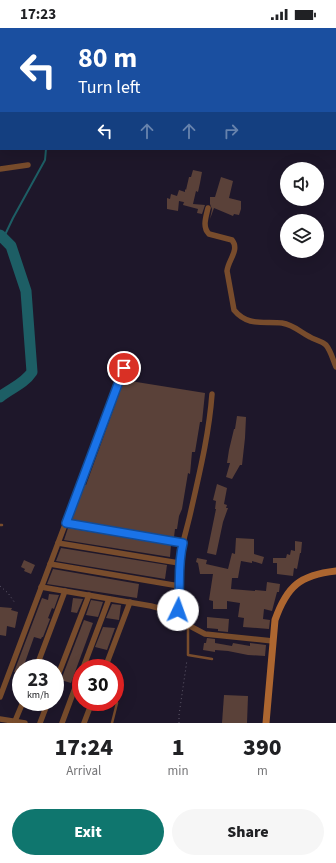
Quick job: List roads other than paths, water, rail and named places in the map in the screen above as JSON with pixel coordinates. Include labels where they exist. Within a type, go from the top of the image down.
[{"type":"street","points":[[0,169],[28,165]]},
{"type":"street","points":[[208,208],[204,227],[206,231],[209,234],[232,240],[236,247],[236,251],[228,265],[227,271],[231,288],[232,304],[238,314],[245,319],[257,323],[281,323],[295,326],[308,336],[326,345],[330,350],[336,368]]},
{"type":"street","points":[[0,697],[124,368]]},
{"type":"street","points":[[176,617],[180,598],[179,563],[206,445],[212,394]]},
{"type":"street","points":[[66,523],[183,543]]},
{"type":"street","points":[[58,542],[179,563]]},
{"type":"street","points":[[50,564],[179,586]]},
{"type":"street","points":[[266,723],[275,620],[279,607],[287,594],[308,576],[336,571]]},
{"type":"street","points":[[41,587],[162,609],[205,634],[273,641]]},
{"type":"street","points":[[39,659],[65,591]]},
{"type":"street","points":[[64,659],[88,595]]},
{"type":"street","points":[[86,659],[109,599]]},
{"type":"street","points":[[108,659],[130,602]]},
{"type":"street","points":[[62,723],[72,696]]},
{"type":"street","points":[[15,721],[19,711]]},
{"type":"street","points":[[40,723],[45,711]]},
{"type":"street","points":[[84,723],[89,711]]},
{"type":"street","points":[[0,719],[25,723]]},
{"type":"lane","points":[[188,625],[188,655],[212,659]]},
{"type":"lane","points":[[112,723],[115,711]]},
{"type":"waterway","points":[[3,239],[45,160],[46,150]]},
{"type":"waterway","points":[[0,235],[11,246],[26,291],[32,372],[21,383],[0,397]]}]
